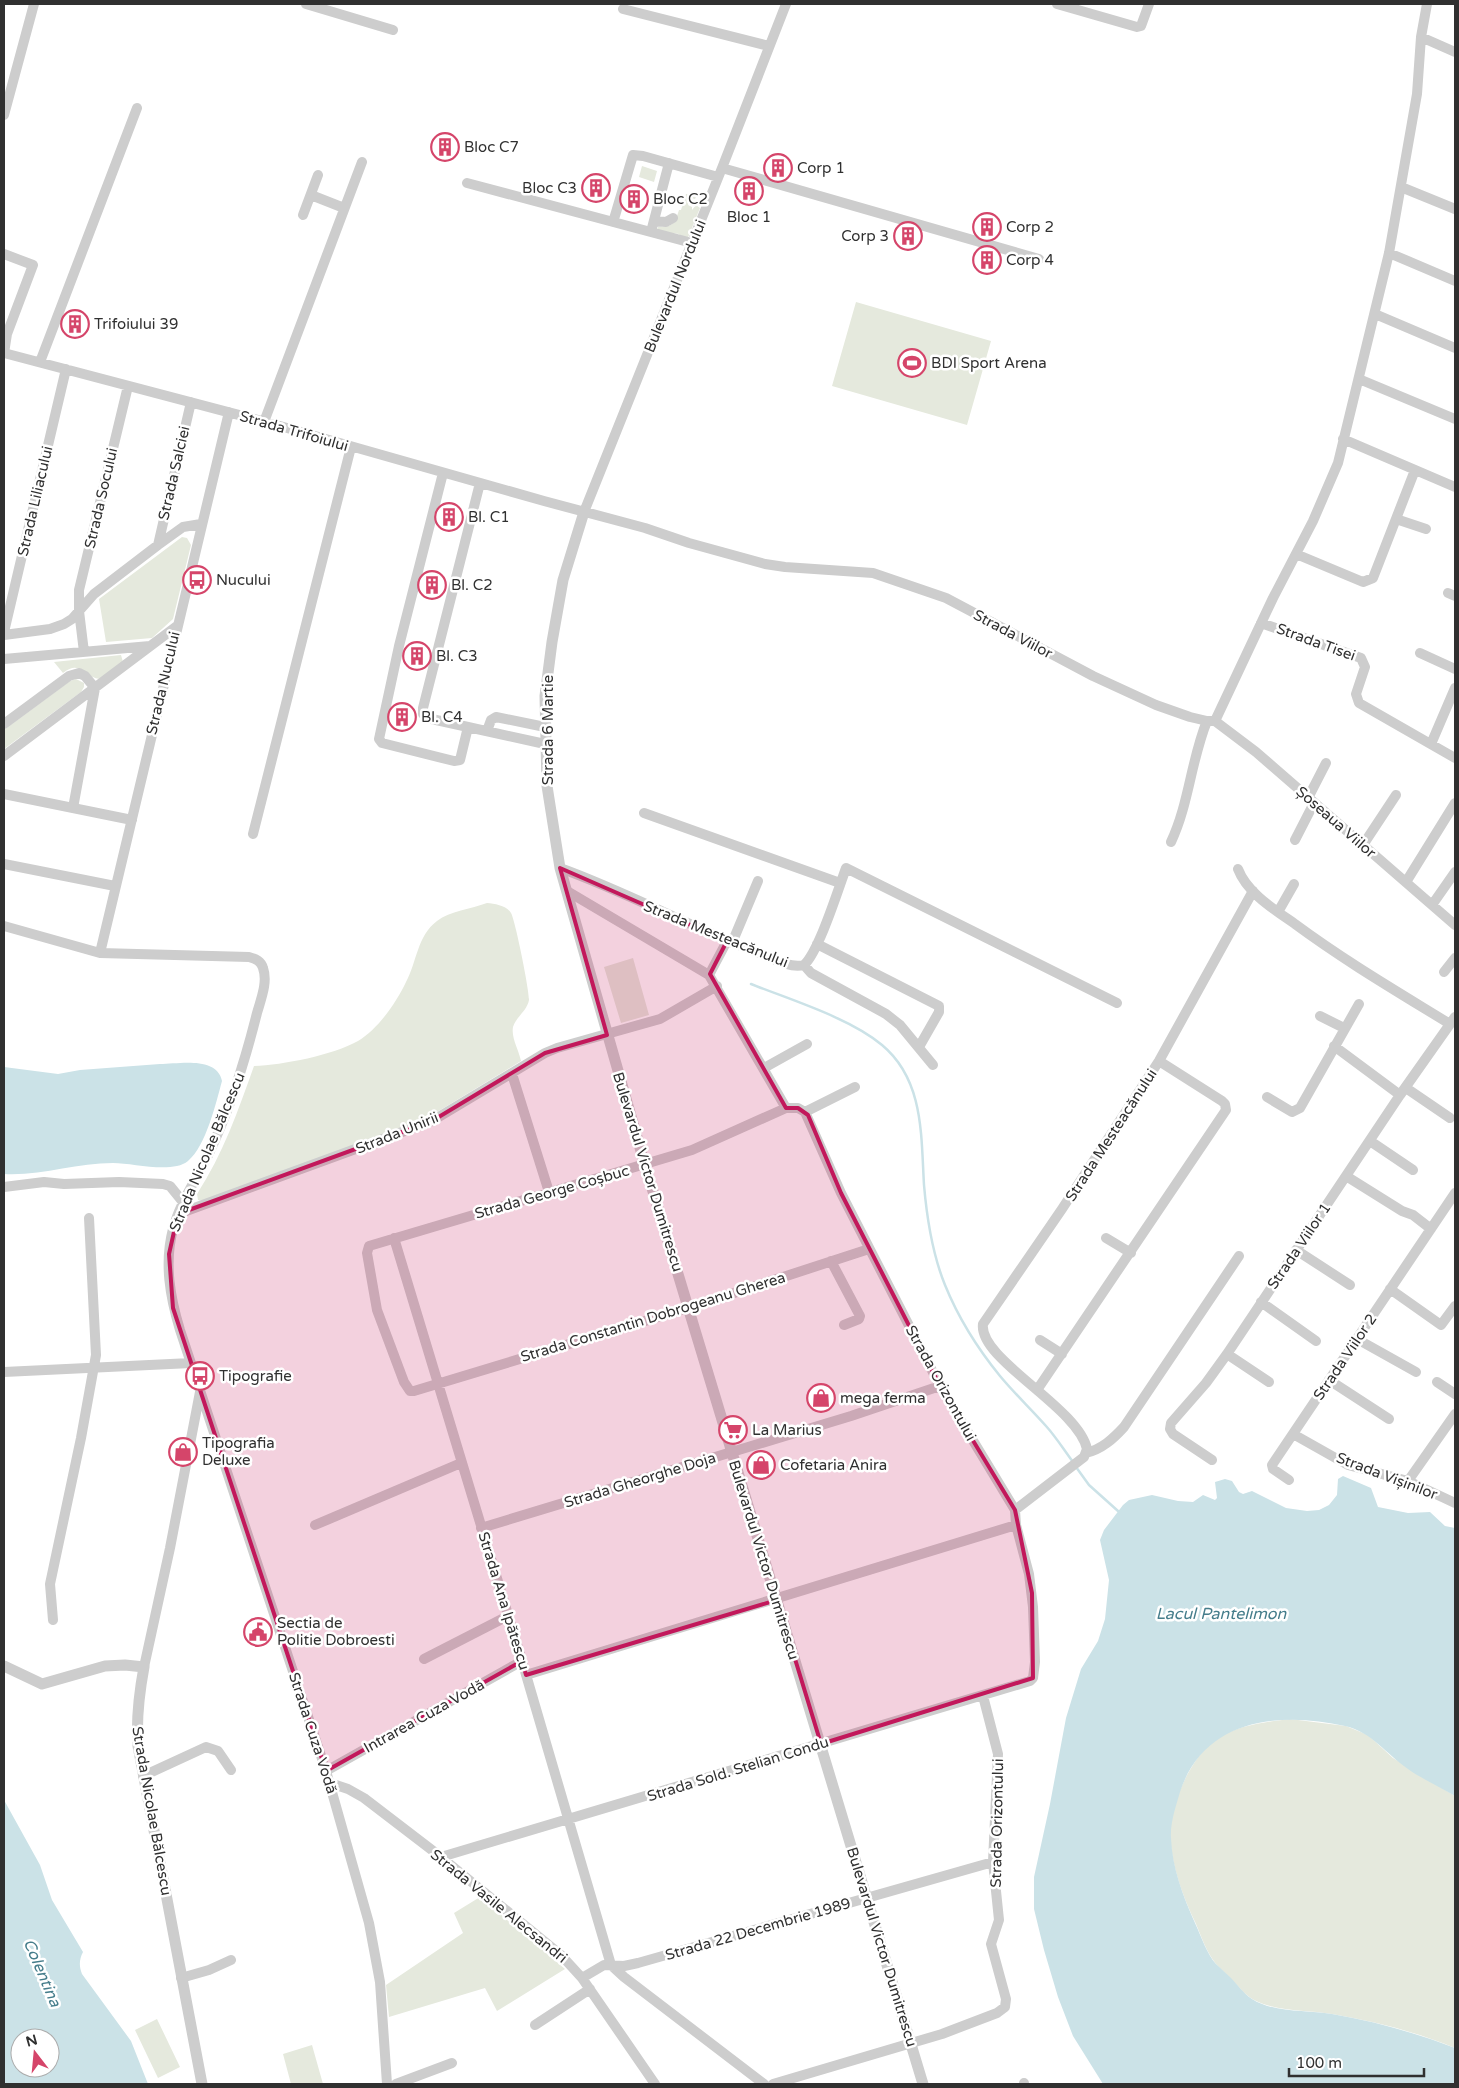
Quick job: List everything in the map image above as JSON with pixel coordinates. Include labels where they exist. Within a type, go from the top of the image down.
[{"type":"street","points":[[4,115],[34,4]]},
{"type":"street","points":[[306,4],[393,30]]},
{"type":"street","name":"Bulevardul Nordului","points":[[584,512],[786,4]]},
{"type":"street","points":[[1057,4],[1137,27],[1141,26],[1149,4]]},
{"type":"street","points":[[1171,842],[1182,810],[1196,753],[1296,554],[1338,463],[1389,253],[1417,94],[1427,4]]},
{"type":"street","points":[[622,9],[769,46]]},
{"type":"street","points":[[1422,37],[1455,52]]},
{"type":"street","points":[[40,362],[137,108]]},
{"type":"street","points":[[614,219],[633,155],[720,172],[1039,259]]},
{"type":"street","points":[[264,422],[362,162]]},
{"type":"street","points":[[669,163],[653,225],[673,218]]},
{"type":"street","points":[[303,215],[318,175]]},
{"type":"street","points":[[467,183],[692,243]]},
{"type":"street","points":[[1401,187],[1455,209]]},
{"type":"street","points":[[311,195],[344,208]]},
{"type":"street","points":[[1389,253],[1455,280]]},
{"type":"street","points":[[4,254],[33,265],[6,333],[4,353]]},
{"type":"street","points":[[1375,314],[1455,348]]},
{"type":"street","name":"Strada Trifoiului","points":[[4,353],[229,412],[584,512]]},
{"type":"street","name":"Strada Liliacului","points":[[4,633],[66,369]]},
{"type":"street","points":[[1359,379],[1455,419]]},
{"type":"street","name":"Strada Socului","points":[[84,652],[79,611],[79,590],[128,386]]},
{"type":"street","name":"Strada Salciei","points":[[158,545],[191,402]]},
{"type":"street","name":"Strada Nucului","points":[[100,953],[176,626],[229,412]]},
{"type":"street","points":[[1343,439],[1455,487]]},
{"type":"street","points":[[253,834],[351,447]]},
{"type":"street","points":[[1296,554],[1363,582],[1370,581],[1373,578],[1415,470]]},
{"type":"street","points":[[443,473],[399,646],[379,739],[382,743],[457,761],[461,756],[468,727]]},
{"type":"street","points":[[480,483],[422,712],[427,718],[545,744]]},
{"type":"street","name":"Strada Viilor","points":[[584,512],[765,564],[873,574],[946,598],[1134,695],[1172,712],[1211,721]]},
{"type":"street","name":"Strada 6 Martie","points":[[584,512],[563,580],[557,612],[548,668],[545,744],[547,786],[560,868],[607,1035]]},
{"type":"street","points":[[1396,519],[1426,529]]},
{"type":"street","points":[[4,633],[50,628],[72,620],[94,594],[158,545],[183,527],[201,524]]},
{"type":"street","name":"Strada Tisei","points":[[1262,623],[1360,658],[1365,667],[1356,694],[1359,703],[1455,758]]},
{"type":"street","points":[[4,756],[176,626]]},
{"type":"street","points":[[4,659],[151,646]]},
{"type":"street","points":[[1420,653],[1455,669]]},
{"type":"street","points":[[4,724],[72,674],[82,674],[95,688]]},
{"type":"street","points":[[73,808],[95,688]]},
{"type":"street","points":[[1431,744],[1455,688]]},
{"type":"street","points":[[487,731],[491,720],[496,717],[545,727]]},
{"type":"street","name":"Șoseaua Viilor","points":[[1211,721],[1256,752],[1455,925]]},
{"type":"street","points":[[1295,840],[1326,763]]},
{"type":"street","points":[[4,794],[132,820]]},
{"type":"street","points":[[1363,845],[1396,795]]},
{"type":"street","points":[[1406,882],[1455,803]]},
{"type":"street","points":[[644,813],[840,883]]},
{"type":"street","points":[[4,864],[115,886]]},
{"type":"street","name":"Strada Mesteacănului","points":[[560,868],[729,942],[798,967],[804,965],[811,972],[886,1014],[900,1025],[933,1065]]},
{"type":"street","points":[[804,965],[817,944],[846,868],[1117,1003]]},
{"type":"street","points":[[1238,869],[1245,882],[1253,891],[1278,912],[1331,950],[1453,1021]]},
{"type":"street","points":[[1432,905],[1455,872]]},
{"type":"street","points":[[709,974],[729,942],[758,881]]},
{"type":"street","points":[[1278,912],[1294,884]]},
{"type":"street","points":[[567,890],[709,974],[718,986],[789,1108],[805,1112],[855,1087]]},
{"type":"street","points":[[1159,1061],[1253,891]]},
{"type":"street","name":"Strada Nicolae Bălcescu","points":[[4,926],[100,953],[249,957],[260,962],[263,967],[264,986],[244,1064],[209,1153],[178,1214],[171,1240],[169,1280],[173,1308],[200,1391],[170,1548],[144,1667],[136,1719],[143,1776],[202,2084]]},
{"type":"street","points":[[817,944],[939,1006],[939,1012],[919,1047]]},
{"type":"street","points":[[1444,972],[1455,958]]},
{"type":"street","name":"Strada Unirii","points":[[178,1214],[432,1121],[557,1048],[660,1019],[718,986]]},
{"type":"street","points":[[1267,1097],[1289,1110],[1296,1111],[1308,1095],[1359,1004]]},
{"type":"street","points":[[1320,1016],[1344,1028]]},
{"type":"street","name":"Strada Viilor 1","points":[[1212,1460],[1176,1436],[1171,1431],[1170,1425],[1206,1383],[1227,1354],[1403,1092],[1453,1021]]},
{"type":"street","name":"Bulevardul Victor Dumitrescu","points":[[607,1035],[923,2084]]},
{"type":"street","points":[[764,1068],[807,1044]]},
{"type":"street","points":[[1334,1046],[1403,1092],[1450,1118]]},
{"type":"street","name":"Strada Mesteacănului","points":[[1037,1390],[1227,1108],[1222,1101],[1159,1061],[1068,1201],[983,1324],[985,1334],[997,1353],[1075,1426],[1085,1441],[1085,1455]]},
{"type":"street","points":[[512,1074],[549,1192]]},
{"type":"street","name":"Strada George Coșbuc","points":[[438,1385],[414,1391],[407,1388],[377,1310],[368,1249],[372,1244],[645,1165],[709,1144],[789,1108]]},
{"type":"street","name":"Strada Orizontului","points":[[805,1112],[840,1193],[940,1386],[1014,1510],[1032,1593],[1035,1662],[1033,1678]]},
{"type":"street","points":[[1370,1141],[1413,1170]]},
{"type":"street","points":[[1346,1176],[1402,1212],[1413,1215],[1431,1229]]},
{"type":"street","points":[[4,1187],[44,1182],[64,1184],[119,1182],[163,1184],[170,1186],[183,1202]]},
{"type":"street","name":"Strada Viilor 2","points":[[1289,1480],[1273,1469],[1272,1465],[1455,1193]]},
{"type":"street","points":[[53,1620],[49,1590],[94,1368],[96,1342],[89,1218]]},
{"type":"street","name":"Strada Ana Ipătescu","points":[[394,1238],[522,1661],[611,1965]]},
{"type":"street","points":[[1106,1238],[1131,1253]]},
{"type":"street","name":"Strada Constantin Dobrogeanu Gherea","points":[[438,1385],[688,1308],[869,1249]]},
{"type":"street","points":[[1296,1250],[1350,1286]]},
{"type":"street","points":[[1014,1510],[1069,1470],[1085,1455],[1094,1452],[1107,1443],[1124,1427],[1238,1256]]},
{"type":"street","points":[[831,1261],[860,1316],[859,1319],[844,1325]]},
{"type":"street","points":[[1390,1290],[1441,1325],[1455,1306]]},
{"type":"street","points":[[1261,1302],[1316,1341]]},
{"type":"street","points":[[1357,1339],[1416,1372]]},
{"type":"street","points":[[1040,1340],[1062,1354]]},
{"type":"street","points":[[1227,1354],[1269,1382]]},
{"type":"street","points":[[4,1372],[191,1363]]},
{"type":"street","points":[[1329,1380],[1389,1420]]},
{"type":"street","points":[[1437,1382],[1455,1394]]},
{"type":"street","name":"Strada Gheorghe Doja","points":[[482,1528],[851,1416],[940,1386]]},
{"type":"street","name":"Strada Cuza Vodă","points":[[200,1391],[330,1783],[373,1938],[380,1982],[387,2084]]},
{"type":"street","points":[[1408,1481],[1455,1414]]},
{"type":"street","name":"Strada Vișinilor","points":[[1293,1434],[1348,1465],[1408,1481],[1455,1503]]},
{"type":"street","points":[[315,1525],[461,1463]]},
{"type":"street","points":[[526,1675],[777,1600],[1016,1525]]},
{"type":"street","points":[[424,1660],[508,1616]]},
{"type":"street","name":"Intrarea Cuza Vodă","points":[[326,1771],[522,1661]]},
{"type":"street","points":[[4,1666],[42,1684],[105,1666],[125,1664],[144,1667]]},
{"type":"street","name":"Strada Sold. Stelian Condu","points":[[441,1857],[1030,1682],[1033,1678]]},
{"type":"street","name":"Strada Orizontului","points":[[911,2044],[989,2016],[1005,2007],[1006,1999],[991,1944],[999,1920],[993,1862],[998,1754],[983,1696]]},
{"type":"street","points":[[143,1776],[206,1747],[218,1751],[232,1770]]},
{"type":"street","name":"Strada Vasile Alecsandri","points":[[330,1783],[359,1795],[441,1857],[550,1946],[582,1978],[655,2084]]},
{"type":"street","name":"Strada 22 Decembrie 1989","points":[[582,1978],[600,1967],[631,1965],[993,1862]]},
{"type":"street","points":[[181,1978],[209,1970],[231,1960]]},
{"type":"street","points":[[611,1965],[764,2084]]},
{"type":"street","points":[[535,2024],[590,1989]]},
{"type":"street","points":[[773,2084],[911,2044]]},
{"type":"street","points":[[396,2084],[452,2063]]},
{"type":"highlighted area","points":[[560,868],[727,941],[710,974],[786,1108],[798,1108],[808,1115],[841,1193],[940,1386],[1015,1510],[1032,1593],[1033,1678],[821,1744],[777,1600],[526,1675],[522,1661],[326,1771],[173,1308],[169,1254],[178,1214],[432,1121],[545,1053],[607,1035]]},
{"type":"shaded area","points":[[642,166],[657,171],[654,182],[639,177]]},
{"type":"shaded area","points":[[686,194],[697,195],[695,199],[691,198],[688,205],[692,207],[692,210],[696,205],[700,208],[687,240],[682,239],[679,234],[656,231],[658,227],[669,226],[675,222]]},
{"type":"shaded area","name":"BDI Sport Arena","points":[[856,302],[991,341],[967,425],[832,386]]},
{"type":"shaded area","points":[[182,537],[187,538],[191,545],[173,619],[152,638],[106,642],[99,599]]},
{"type":"shaded area","points":[[121,655],[123,662],[100,679],[90,676],[78,668],[69,669],[63,673],[54,662]]},
{"type":"shaded area","points":[[76,679],[84,683],[81,692],[4,749],[4,730],[70,681]]},
{"type":"shaded area","points":[[487,903],[500,905],[509,910],[519,941],[529,1000],[513,1027],[514,1040],[521,1061],[432,1115],[203,1201],[198,1200],[197,1194],[222,1148],[254,1066],[279,1064],[322,1055],[358,1041],[373,1030],[397,998],[410,974],[421,942],[430,927],[448,915]]},
{"type":"shaded area","points":[[633,958],[649,1015],[621,1023],[604,967]]},
{"type":"shaded area","points":[[1290,1719],[1346,1726],[1368,1735],[1393,1758],[1455,1796],[1455,2048],[1410,2032],[1363,2020],[1332,2014],[1282,2009],[1263,2004],[1242,1991],[1216,1964],[1207,1950],[1183,1893],[1173,1859],[1170,1837],[1177,1798],[1197,1759],[1215,1740],[1242,1728]]},
{"type":"shaded area","points":[[480,1897],[565,1969],[497,2011],[485,1988],[389,2017],[386,1985],[463,1933],[454,1913]]},
{"type":"shaded area","points":[[157,2019],[180,2067],[158,2078],[135,2030]]},
{"type":"shaded area","points":[[312,2045],[323,2084],[291,2084],[283,2054]]},
{"type":"water","points":[[196,1063],[205,1065],[219,1073],[222,1081],[205,1135],[188,1161],[172,1167],[113,1163],[31,1173],[4,1174],[4,1067],[58,1074],[80,1070]]},
{"type":"water","name":"Lacul Pantelimon","points":[[1343,1476],[1371,1488],[1378,1507],[1408,1513],[1430,1512],[1445,1526],[1455,1528],[1455,1796],[1413,1773],[1371,1738],[1355,1729],[1320,1722],[1295,1720],[1270,1721],[1247,1726],[1225,1735],[1207,1749],[1191,1768],[1180,1792],[1172,1821],[1173,1860],[1186,1902],[1204,1945],[1216,1964],[1249,1997],[1270,2007],[1332,2014],[1379,2024],[1410,2032],[1455,2048],[1455,2084],[1103,2084],[1073,2036],[1058,1997],[1034,1909],[1034,1877],[1066,1718],[1081,1669],[1098,1641],[1105,1619],[1109,1580],[1100,1540],[1104,1530],[1129,1500],[1152,1495],[1178,1501],[1193,1502],[1203,1495],[1215,1500],[1217,1498],[1215,1482],[1225,1479],[1232,1481],[1239,1492],[1243,1494],[1252,1491],[1286,1508],[1307,1511],[1319,1510],[1329,1505],[1337,1495],[1338,1479]]},
{"type":"water","name":"Colentina","points":[[4,1800],[40,1865],[52,1900],[83,1952],[80,1963],[82,1974],[131,2041],[148,2084],[4,2084]]},
{"type":"waterway","points":[[751,984],[820,1010],[854,1026],[882,1045],[896,1059],[906,1075],[918,1109],[924,1185],[933,1249],[950,1297],[976,1344],[992,1366],[1050,1430],[1073,1462]]},
{"type":"waterway","points":[[1076,1467],[1089,1485],[1118,1511]]},
{"type":"place","name":"Bloc C7","points":[[445,147]]},
{"type":"place","name":"Corp 1","points":[[778,168]]},
{"type":"place","name":"Bloc C3","points":[[596,188]]},
{"type":"place","name":"Bloc 1","points":[[749,191]]},
{"type":"place","name":"Bloc C2","points":[[634,199]]},
{"type":"place","name":"Corp 2","points":[[987,227]]},
{"type":"place","name":"Corp 3","points":[[908,236]]},
{"type":"place","name":"Corp 4","points":[[987,260]]},
{"type":"place","name":"Trifoiului 39","points":[[75,324]]},
{"type":"place","name":"BDI Sport Arena","points":[[912,363]]},
{"type":"place","name":"Bl. C1","points":[[449,517]]},
{"type":"place","name":"Nucului","points":[[197,580]]},
{"type":"place","name":"Bl. C2","points":[[432,585]]},
{"type":"place","name":"Bl. C3","points":[[417,656]]},
{"type":"place","name":"Bl. C4","points":[[402,717]]},
{"type":"place","name":"Tipografie","points":[[200,1376]]},
{"type":"place","name":"mega ferma","points":[[821,1398]]},
{"type":"place","name":"La Marius","points":[[733,1430]]},
{"type":"place","name":"Tipografia Deluxe","points":[[183,1452]]},
{"type":"place","name":"Cofetaria Anira","points":[[761,1465]]},
{"type":"place","name":"Sectia de Politie Dobroesti","points":[[258,1632]]}]
